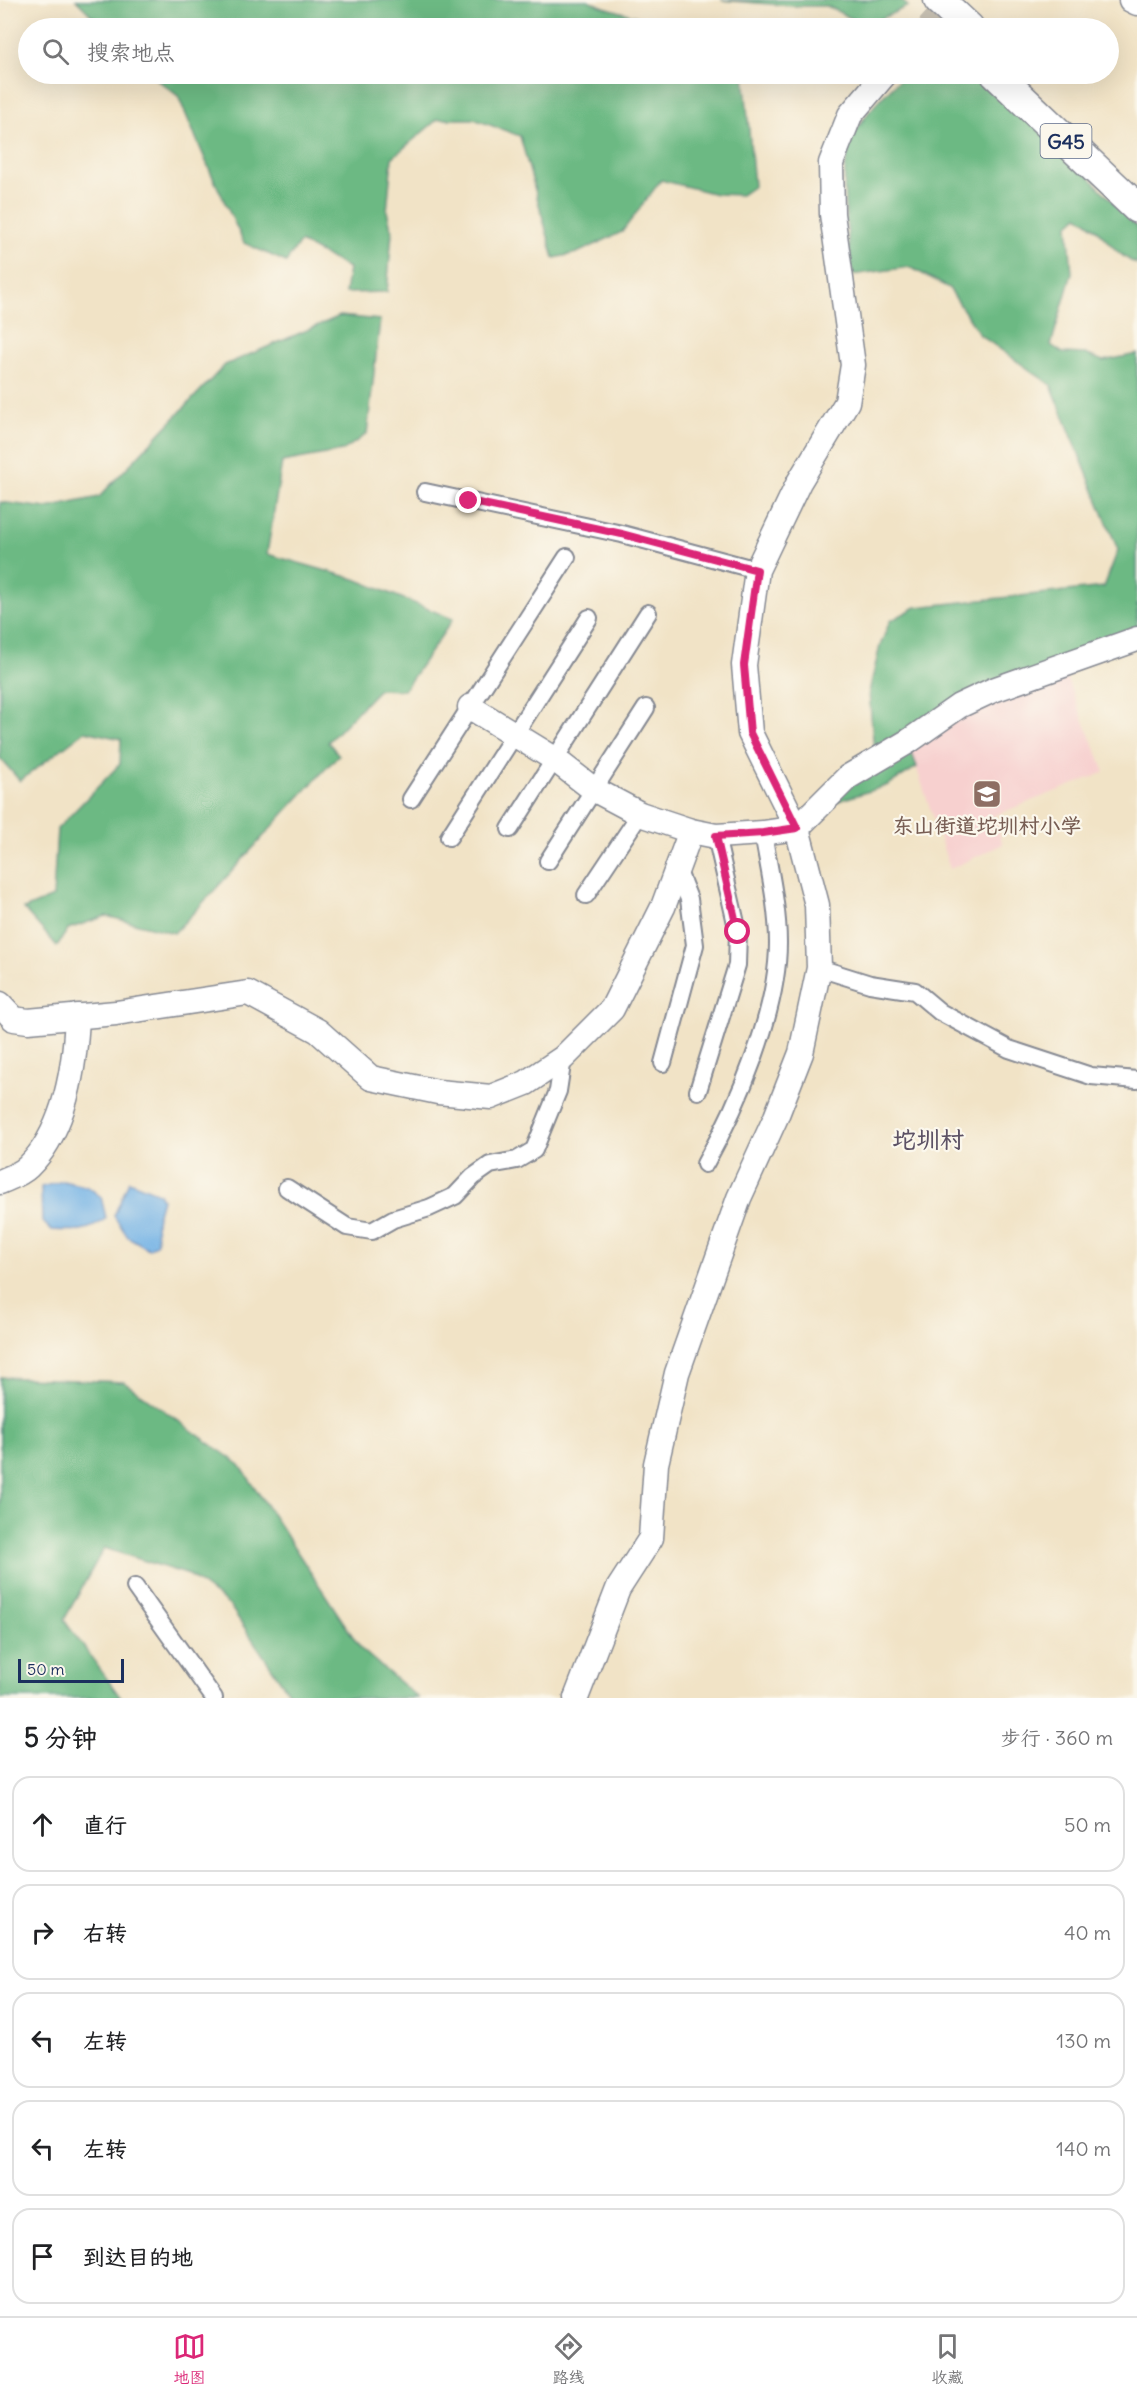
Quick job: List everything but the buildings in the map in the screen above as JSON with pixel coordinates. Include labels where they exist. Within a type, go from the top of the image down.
[{"type":"highway","points":[[919,0],[938,18]]},
{"type":"highway","points":[[939,0],[958,18]]},
{"type":"highway","name":"G45","points":[[1007,84],[1137,208]]},
{"type":"highway","name":"G45","points":[[1027,84],[1137,189]]},
{"type":"street","points":[[1131,0],[1137,3]]},
{"type":"street","points":[[576,1698],[618,1589],[651,1538],[656,1464],[677,1373],[739,1198],[776,1117],[801,1053],[819,968],[817,905],[797,828],[750,733],[744,665],[757,570],[799,482],[847,402],[853,365],[832,214],[831,163],[850,115],[876,84]]},
{"type":"street","points":[[425,492],[622,534],[757,570]]},
{"type":"street","points":[[411,799],[567,557]]},
{"type":"street","points":[[510,829],[553,758],[648,613]]},
{"type":"street","points":[[449,837],[590,618]]},
{"type":"street","points":[[471,707],[553,758],[593,789],[640,814],[691,831],[716,836],[763,833],[797,828],[848,777],[900,746],[959,706],[993,690],[1137,639]]},
{"type":"street","points":[[548,861],[646,708]]},
{"type":"street","points":[[586,895],[640,814]]},
{"type":"street","points":[[0,1005],[14,1019],[28,1021],[248,993],[318,1031],[371,1078],[438,1092],[490,1097],[526,1083],[563,1058],[612,1009],[649,939],[691,831]]},
{"type":"street","points":[[705,1164],[728,1123],[751,1066],[771,995],[778,944],[774,900],[763,833]]},
{"type":"street","points":[[698,1091],[737,965],[738,932],[716,836]]},
{"type":"street","points":[[663,1063],[695,945],[689,899],[677,869]]},
{"type":"street","points":[[819,968],[870,984],[915,991],[940,1012],[1009,1049],[1090,1076],[1137,1080]]},
{"type":"street","points":[[0,1182],[27,1168],[47,1143],[61,1110],[75,1047],[76,1016]]},
{"type":"street","points":[[287,1188],[346,1227],[372,1231],[393,1219],[429,1208],[455,1196],[473,1177],[490,1165],[517,1160],[534,1150],[558,1090],[563,1058]]},
{"type":"street","points":[[135,1587],[214,1698]]},
{"type":"shaded area","name":"东山街道坨圳村小学","points":[[1066,677],[1105,772],[993,816],[1003,844],[950,869],[911,751],[954,718]]},
{"type":"green space","points":[[76,0],[588,0],[642,18],[94,18]]},
{"type":"green space","points":[[721,0],[901,0],[908,6],[883,18],[850,18],[827,6],[792,6]]},
{"type":"green space","points":[[163,84],[745,84],[754,186],[741,195],[716,194],[661,180],[622,232],[577,253],[554,258],[520,136],[474,119],[438,119],[392,158],[387,211],[392,232],[387,292],[345,293],[349,268],[300,242],[286,262],[244,243],[178,96]]},
{"type":"green space","points":[[896,84],[993,84],[1076,163],[1137,227],[1137,264],[1120,254],[1094,227],[1078,216],[1068,225],[1072,273],[1051,345],[1063,353],[1085,354],[1103,361],[1137,354],[1137,639],[993,690],[911,751],[917,767],[888,785],[826,805],[874,751],[869,692],[880,646],[890,621],[916,607],[1104,587],[1118,550],[1051,385],[980,335],[949,288],[910,267],[852,275],[845,205],[845,169],[853,137],[877,103]]},
{"type":"green space","points":[[340,316],[380,320],[367,434],[342,451],[282,462],[267,554],[355,579],[453,619],[404,690],[379,689],[328,742],[339,755],[174,933],[106,916],[68,929],[57,946],[24,909],[53,897],[57,829],[120,764],[121,739],[85,731],[20,781],[0,758],[0,502],[47,508],[99,497],[225,365]]},
{"type":"green space","points":[[0,1377],[124,1382],[240,1465],[361,1649],[418,1698],[292,1698],[230,1606],[189,1575],[104,1548],[64,1620],[121,1698],[0,1698]]},
{"type":"water","points":[[63,1181],[88,1187],[101,1197],[106,1218],[87,1229],[51,1230],[42,1221],[41,1187]]},
{"type":"water","points":[[129,1181],[159,1193],[162,1199],[156,1221],[157,1243],[149,1249],[128,1237],[114,1216]]},
{"type":"tunnel","points":[[937,18],[953,0]]},
{"type":"place","name":"东山街道坨圳村小学","points":[[987,794]]},
{"type":"district","name":"坨圳村","points":[[928,1139]]},
{"type":"route","points":[[469,501],[622,534],[757,570],[744,665],[750,733],[778,794],[797,828],[737,836],[716,836],[738,932]]}]
